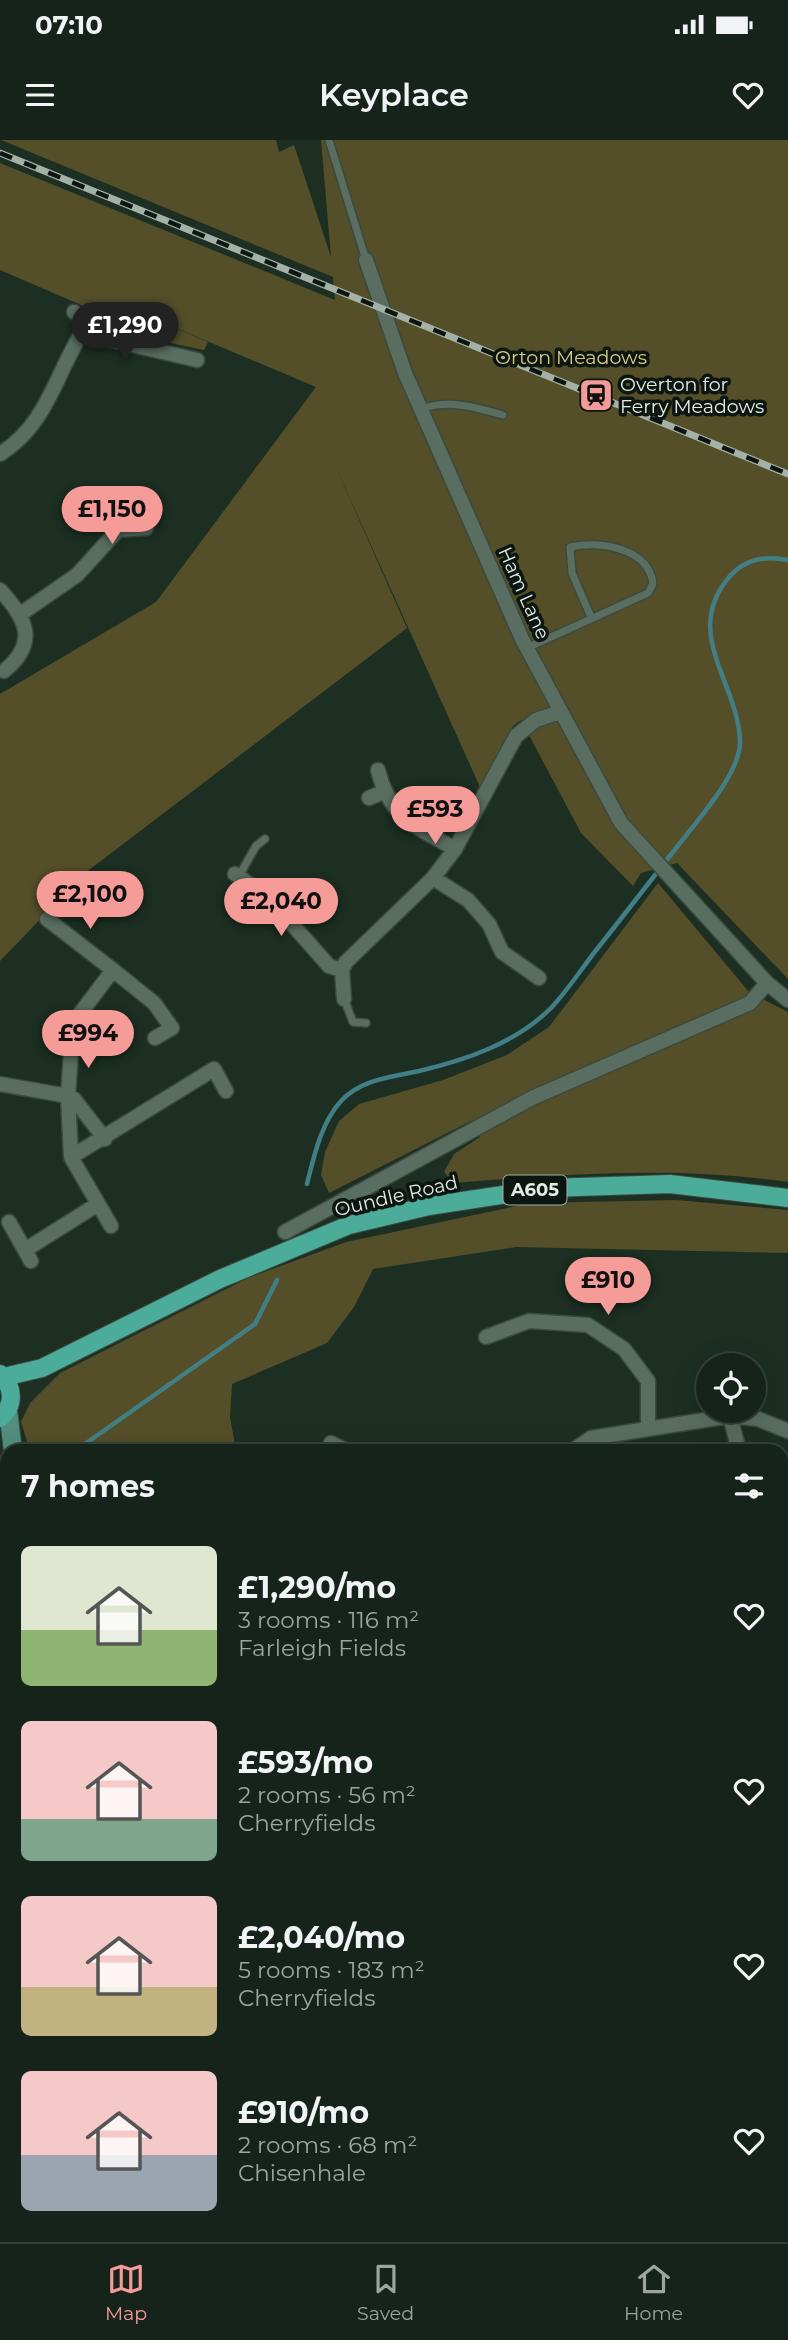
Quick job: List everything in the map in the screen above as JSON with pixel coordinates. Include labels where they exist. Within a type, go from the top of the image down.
[{"type":"main road","name":"Oundle Road","points":[[2,1376],[42,1368],[220,1279],[285,1235],[349,1225],[429,1206],[548,1188],[670,1184],[788,1198]]},
{"type":"main road","name":"Oundle Road","points":[[6,1409],[42,1368]]},
{"type":"main road","points":[[2,1376],[6,1409]]},
{"type":"street","name":"Ham Lane","points":[[366,260],[405,373],[527,648],[621,823],[767,983],[788,1000]]},
{"type":"street","points":[[74,313],[111,340],[197,360]]},
{"type":"street","points":[[0,454],[24,436],[39,420],[59,370],[88,323]]},
{"type":"street","points":[[107,511],[118,530]]},
{"type":"street","points":[[22,613],[76,575],[118,530],[146,528]]},
{"type":"street","points":[[0,590],[22,613],[25,626],[22,649],[14,663],[2,672]]},
{"type":"street","points":[[344,999],[342,970],[396,912],[433,878],[455,849],[516,736],[536,720],[560,712]]},
{"type":"street","points":[[378,770],[383,792],[402,818],[455,849]]},
{"type":"street","points":[[369,798],[383,792]]},
{"type":"street","points":[[237,876],[260,890],[329,966],[342,970]]},
{"type":"street","points":[[433,878],[468,900],[489,925],[502,952],[539,978]]},
{"type":"street","points":[[247,907],[260,890]]},
{"type":"street","points":[[47,919],[154,1003],[172,1028],[155,1038]]},
{"type":"street","points":[[111,1226],[71,1157],[68,1096],[73,1023],[113,970]]},
{"type":"street","points":[[285,1235],[532,1098],[750,1003],[767,983]]},
{"type":"street","points":[[71,1157],[105,1139],[211,1064],[226,1091]]},
{"type":"street","points":[[0,1084],[74,1099],[105,1139]]},
{"type":"street","points":[[9,1222],[28,1255],[98,1204]]},
{"type":"street","points":[[486,1337],[529,1321],[588,1325],[624,1349],[648,1381],[649,1427]]},
{"type":"street","points":[[6,1409],[12,1444]]},
{"type":"street","points":[[582,1444],[591,1437],[696,1421]]},
{"type":"street","points":[[766,1422],[788,1431]]},
{"type":"street","points":[[732,1423],[737,1444]]},
{"type":"lane","name":"Ham Lane","points":[[329,140],[366,260]]},
{"type":"lane","points":[[421,410],[440,403],[470,406],[503,415]]},
{"type":"lane","points":[[527,648],[648,593],[653,584],[646,563],[639,556],[584,543],[570,547],[572,573],[591,617]]},
{"type":"lane","points":[[237,876],[256,846],[265,839]]},
{"type":"lane","points":[[344,999],[354,1022],[366,1023]]},
{"type":"green space","name":"Orton Meadows","points":[[1,140],[276,140],[279,152],[294,145],[331,257],[321,140],[788,140],[788,979],[677,863],[641,873],[633,886],[581,833],[521,720],[513,726],[480,787],[334,463],[407,628],[85,873],[0,961],[0,694],[156,602],[316,387],[143,314],[208,342],[204,350],[136,336],[79,304],[0,270],[0,163],[335,300],[333,277]]},
{"type":"green space","points":[[658,883],[749,992],[788,1012],[788,1182],[704,1174],[620,1173],[453,1183],[444,1172],[454,1154],[480,1137],[471,1121],[329,1193],[321,1175],[325,1152],[339,1121],[359,1104],[443,1080],[507,1055],[549,1027]]},
{"type":"green space","points":[[676,1200],[788,1210],[788,1253],[516,1247],[373,1269],[354,1307],[327,1343],[232,1384],[230,1417],[235,1444],[28,1444],[21,1422],[30,1403],[60,1373],[248,1278],[346,1242],[531,1203]]},
{"type":"waterway","points":[[307,1184],[328,1119],[349,1094],[367,1083],[437,1067],[489,1048],[522,1031],[551,1008],[706,810],[735,763],[740,741],[737,719],[711,637],[711,617],[716,597],[730,576],[743,565],[772,558],[788,560]]},
{"type":"waterway","points":[[85,1444],[255,1324],[277,1280]]},
{"type":"railway","points":[[0,153],[788,474]]},
{"type":"place","name":"Overton for Ferry Meadows","points":[[596,395]]}]
